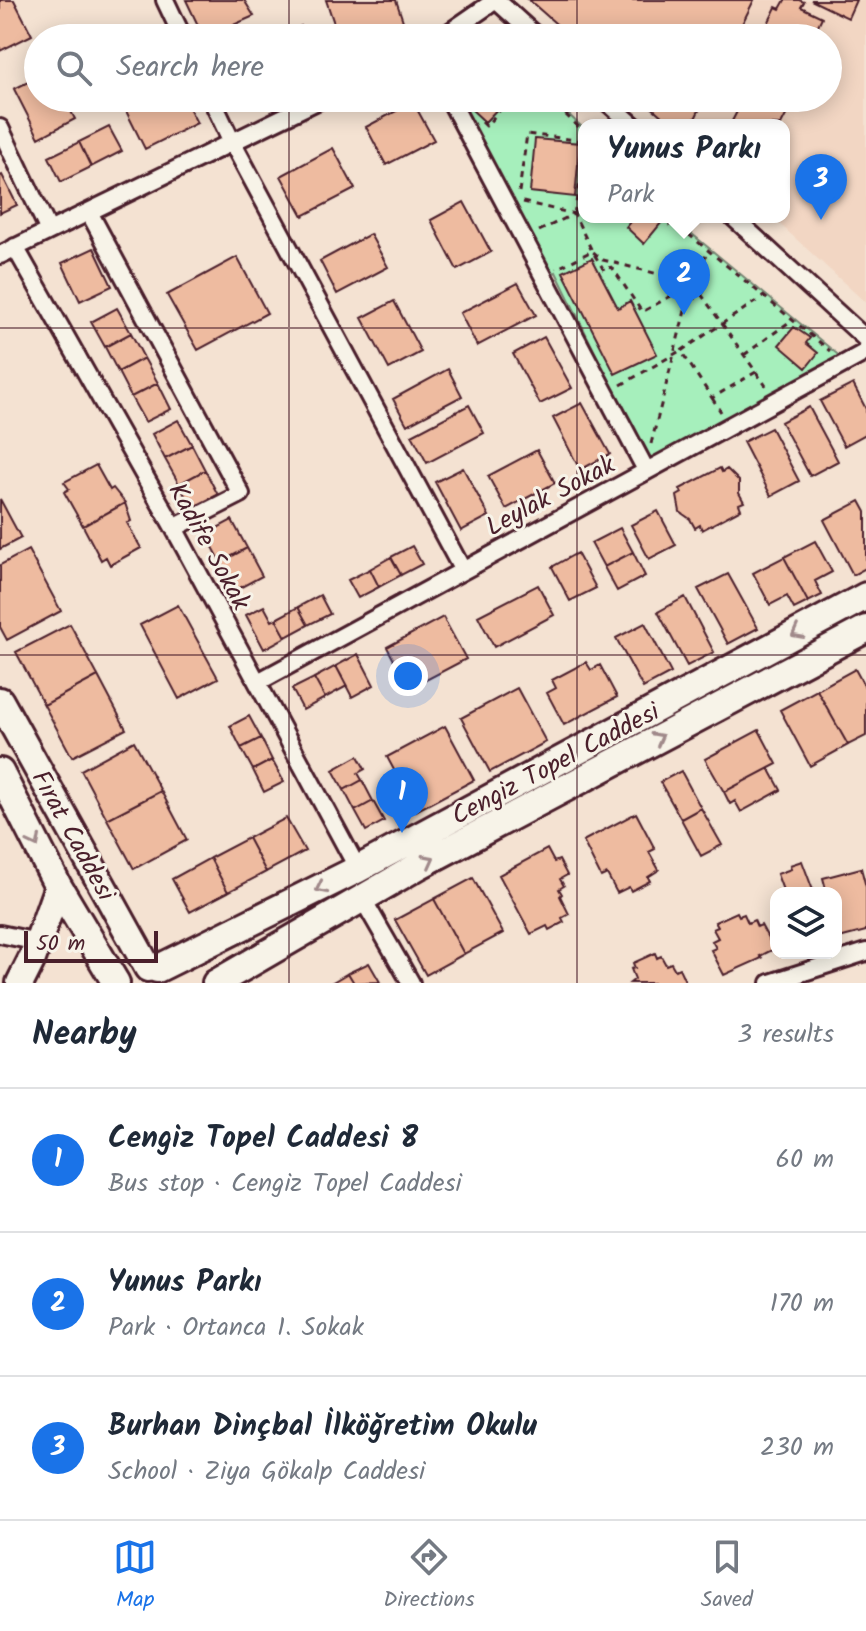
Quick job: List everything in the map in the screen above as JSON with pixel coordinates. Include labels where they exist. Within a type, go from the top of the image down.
[{"type":"main road","name":"Cengiz Topel Caddesi","points":[[123,983],[131,974],[160,973],[866,596]]},
{"type":"main road","name":"Cengiz Topel Caddesi","points":[[216,983],[361,896],[866,629]]},
{"type":"main road","name":"Fırat Caddesi","points":[[0,701],[160,973]]},
{"type":"main road","name":"Fırat Caddesi","points":[[0,772],[58,886],[116,983]]},
{"type":"main road","points":[[20,983],[58,886]]},
{"type":"street","points":[[165,0],[176,24]]},
{"type":"street","points":[[461,24],[496,0],[523,24]]},
{"type":"street","points":[[218,112],[462,569]]},
{"type":"street","points":[[8,251],[294,112]]},
{"type":"street","points":[[456,112],[646,470]]},
{"type":"street","points":[[0,128],[49,231]]},
{"type":"street","points":[[89,212],[241,494],[174,528]]},
{"type":"street","points":[[740,223],[862,327]]},
{"type":"street","name":"Kadife Sokak","points":[[8,251],[174,528],[358,869]]},
{"type":"street","name":"Leylak Sokak","points":[[258,682],[866,352]]},
{"type":"street","points":[[361,896],[411,983]]},
{"type":"street","points":[[0,934],[38,942]]},
{"type":"street","points":[[770,983],[866,952]]},
{"type":"path","points":[[477,117],[486,126],[498,112]]},
{"type":"path","points":[[563,112],[578,126]]},
{"type":"path","points":[[574,214],[518,200],[527,134],[578,142]]},
{"type":"path","points":[[578,192],[574,214],[578,222]]},
{"type":"path","points":[[529,236],[578,211]]},
{"type":"path","points":[[578,223],[604,270],[612,267],[642,312],[678,292]]},
{"type":"path","points":[[675,223],[837,356]]},
{"type":"path","points":[[700,274],[707,250]]},
{"type":"path","points":[[556,269],[592,251]]},
{"type":"path","points":[[592,251],[603,260],[678,279]]},
{"type":"path","points":[[678,292],[678,279],[685,271],[700,274],[705,286],[701,294],[688,299]]},
{"type":"path","points":[[678,292],[688,299]]},
{"type":"path","points":[[701,294],[771,392]]},
{"type":"path","points":[[611,391],[681,351],[764,296]]},
{"type":"path","points":[[651,446],[688,299]]},
{"type":"path","points":[[744,355],[792,320]]},
{"type":"path","points":[[681,351],[725,417]]},
{"type":"path","points":[[712,398],[756,372]]},
{"type":"shaded area","points":[[754,0],[866,0],[866,303],[779,223],[790,223],[790,119],[695,119],[698,112],[842,112],[842,24],[742,24]]},
{"type":"green space","points":[[460,112],[566,112],[578,123],[578,223],[679,223],[842,358],[647,465],[598,375],[604,371],[556,272],[545,276]]},
{"type":"building","points":[[0,0],[14,0],[26,24],[24,39],[0,51]]},
{"type":"building","points":[[186,0],[244,0],[254,16],[236,24],[197,24]]},
{"type":"building","points":[[326,0],[396,0],[403,21],[394,24],[334,24]]},
{"type":"building","points":[[529,0],[754,0],[742,24],[556,24]]},
{"type":"building","points":[[785,0],[799,0],[804,2],[801,7],[822,17],[819,24],[768,24],[776,7],[780,9]]},
{"type":"building","points":[[811,0],[856,0],[848,18]]},
{"type":"building","points":[[24,84],[24,109],[14,89]]},
{"type":"building","points":[[26,112],[71,112],[75,119],[39,138]]},
{"type":"building","points":[[126,112],[191,112],[197,123],[145,149]]},
{"type":"building","points":[[394,112],[419,112],[434,140],[386,165],[366,127]]},
{"type":"building","points":[[474,112],[494,112],[485,122]]},
{"type":"building","points":[[657,112],[698,112],[695,119],[665,119]]},
{"type":"building","points":[[737,112],[788,112],[784,119],[733,119]]},
{"type":"building","points":[[109,127],[122,151],[91,167],[79,142]]},
{"type":"building","points":[[535,139],[578,143],[575,197],[530,192]]},
{"type":"building","points":[[79,142],[91,167],[61,182],[49,157]]},
{"type":"building","points":[[333,148],[355,189],[303,216],[281,176]]},
{"type":"building","points":[[0,176],[17,205],[0,213]]},
{"type":"building","points":[[464,202],[491,252],[457,270],[431,220]]},
{"type":"building","points":[[629,223],[661,223],[644,244],[626,227]]},
{"type":"building","points":[[370,234],[388,267],[337,294],[320,261]]},
{"type":"building","points":[[94,248],[112,286],[80,301],[62,263]]},
{"type":"building","points":[[237,257],[267,313],[198,350],[167,295]]},
{"type":"building","points":[[592,258],[618,308],[630,301],[657,354],[615,374],[563,272]]},
{"type":"building","points":[[518,283],[536,315],[477,346],[460,313]]},
{"type":"building","points":[[394,301],[421,352],[389,369],[362,318]]},
{"type":"building","points":[[117,308],[131,333],[105,347],[91,322]]},
{"type":"building","points":[[794,327],[810,338],[806,343],[818,353],[806,368],[779,345]]},
{"type":"building","points":[[131,333],[144,358],[118,372],[105,347]]},
{"type":"building","points":[[544,337],[572,388],[540,404],[513,354]]},
{"type":"building","points":[[144,358],[158,383],[131,397],[118,372]]},
{"type":"building","points":[[448,369],[462,396],[407,425],[393,399]]},
{"type":"building","points":[[158,383],[171,409],[145,422],[131,397]]},
{"type":"building","points":[[853,384],[866,409],[866,434],[844,446],[820,401]]},
{"type":"building","points":[[582,403],[610,454],[580,470],[553,418]]},
{"type":"building","points":[[469,405],[484,433],[427,463],[412,435]]},
{"type":"building","points":[[809,407],[838,461],[810,476],[781,422]]},
{"type":"building","points":[[178,420],[192,445],[165,459],[152,434]]},
{"type":"building","points":[[771,428],[799,481],[771,496],[743,442]]},
{"type":"building","points":[[192,445],[205,470],[179,484],[165,459]]},
{"type":"building","points":[[537,450],[555,483],[506,509],[488,476]]},
{"type":"building","points":[[96,465],[110,490],[113,488],[125,503],[83,526],[64,492],[69,489],[64,482]]},
{"type":"building","points":[[463,468],[489,516],[461,531],[435,482]]},
{"type":"building","points":[[720,468],[722,472],[727,469],[739,481],[739,493],[744,502],[739,504],[741,509],[702,530],[700,525],[695,528],[690,519],[680,512],[677,496],[682,493],[680,489]]},
{"type":"building","points":[[205,470],[218,495],[192,509],[179,484]]},
{"type":"building","points":[[0,499],[21,538],[0,549]]},
{"type":"building","points":[[860,501],[866,512],[866,568],[853,575],[824,520]]},
{"type":"building","points":[[125,503],[131,521],[127,523],[141,548],[110,565],[106,557],[101,560],[83,526]]},
{"type":"building","points":[[658,511],[676,545],[649,559],[631,525]]},
{"type":"building","points":[[232,520],[247,548],[221,562],[206,534]]},
{"type":"building","points":[[620,528],[633,552],[604,567],[591,543]]},
{"type":"building","points":[[815,541],[832,572],[815,581],[822,595],[808,602],[784,557]]},
{"type":"building","points":[[412,546],[422,564],[401,575],[391,557]]},
{"type":"building","points":[[247,548],[262,576],[236,590],[221,562]]},
{"type":"building","points":[[28,550],[61,611],[7,640],[0,627],[0,565]]},
{"type":"building","points":[[633,552],[645,576],[617,591],[604,567]]},
{"type":"building","points":[[577,553],[596,588],[570,601],[552,567]]},
{"type":"building","points":[[391,557],[401,575],[379,587],[370,569]]},
{"type":"building","points":[[784,557],[808,602],[794,609],[787,596],[770,605],[753,573]]},
{"type":"building","points":[[370,569],[379,587],[358,598],[348,580]]},
{"type":"building","points":[[728,574],[758,628],[728,644],[698,589]]},
{"type":"building","points":[[538,585],[554,615],[494,647],[478,616]]},
{"type":"building","points":[[320,595],[330,614],[308,625],[298,607]]},
{"type":"building","points":[[685,597],[714,652],[687,666],[658,612]]},
{"type":"building","points":[[178,605],[218,678],[179,699],[140,625]]},
{"type":"building","points":[[264,606],[286,637],[264,649],[246,615]]},
{"type":"building","points":[[298,607],[308,625],[286,637],[276,619]]},
{"type":"building","points":[[443,617],[466,659],[409,689],[387,647]]},
{"type":"building","points":[[645,623],[671,673],[643,688],[616,638]]},
{"type":"building","points":[[70,624],[98,676],[44,705],[16,652]]},
{"type":"building","points":[[358,654],[374,685],[352,697],[336,666]]},
{"type":"building","points":[[586,662],[591,670],[600,665],[617,697],[564,725],[547,693],[556,688],[552,680]]},
{"type":"building","points":[[336,666],[347,686],[325,698],[314,678]]},
{"type":"building","points":[[855,669],[866,689],[866,736],[848,745],[817,690]]},
{"type":"building","points":[[98,676],[126,729],[72,757],[44,705]]},
{"type":"building","points":[[314,678],[325,698],[303,710],[292,689]]},
{"type":"building","points":[[517,688],[546,742],[490,772],[461,718]]},
{"type":"building","points":[[817,690],[848,745],[810,766],[780,710]]},
{"type":"building","points":[[249,716],[261,738],[241,748],[230,726]]},
{"type":"building","points":[[445,726],[474,780],[416,811],[387,757]]},
{"type":"building","points":[[759,730],[777,764],[724,792],[705,759]]},
{"type":"building","points":[[261,738],[272,760],[253,770],[241,748]]},
{"type":"building","points":[[134,741],[161,791],[107,819],[81,770]]},
{"type":"building","points":[[358,756],[365,769],[358,773],[362,780],[344,790],[333,770]]},
{"type":"building","points":[[272,760],[284,782],[264,792],[253,770]]},
{"type":"building","points":[[769,768],[781,790],[741,812],[735,801],[730,804],[724,792]]},
{"type":"building","points":[[681,771],[701,808],[681,819],[660,782]]},
{"type":"building","points":[[362,780],[373,801],[355,811],[344,790]]},
{"type":"building","points":[[161,791],[187,840],[134,869],[107,819]]},
{"type":"building","points":[[373,801],[384,821],[366,831],[355,811]]},
{"type":"building","points":[[701,808],[722,845],[701,856],[681,819]]},
{"type":"building","points":[[636,813],[655,849],[649,852],[659,870],[648,877],[650,881],[631,891],[629,887],[617,893],[607,874],[601,877],[583,841]]},
{"type":"building","points":[[286,818],[305,851],[266,872],[248,838]]},
{"type":"building","points":[[248,838],[266,872],[228,892],[210,858]]},
{"type":"building","points":[[547,849],[554,862],[559,860],[567,875],[560,879],[564,886],[559,889],[569,914],[562,918],[564,922],[549,930],[547,926],[531,934],[499,875]]},
{"type":"building","points":[[210,858],[228,892],[190,912],[172,879]]},
{"type":"building","points":[[802,861],[812,887],[782,887],[777,874],[791,869],[790,865]]},
{"type":"building","points":[[861,868],[866,887],[866,931],[842,937],[842,887],[825,887],[823,878]]},
{"type":"building","points":[[473,878],[503,933],[464,954],[434,899]]},
{"type":"building","points":[[434,899],[464,954],[426,975],[395,920]]},
{"type":"building","points":[[737,912],[739,916],[744,914],[748,923],[754,920],[757,927],[761,925],[770,942],[770,951],[760,956],[762,958],[724,975],[711,950],[716,948],[712,941],[718,938],[713,929],[718,927],[715,922]]},
{"type":"building","points":[[655,953],[666,965],[671,963],[675,970],[679,968],[686,983],[630,983],[635,979],[631,969],[635,968],[633,963]]},
{"type":"building","points":[[369,963],[380,982],[354,983],[348,973]]},
{"type":"building","points":[[348,973],[354,983],[331,983]]},
{"type":"place","name":"Burhan Dinçbal İlköğretim Okulu","points":[[821,220]]},
{"type":"place","name":"Yunus Parkı","points":[[684,315]]},
{"type":"place","name":"Cengiz Topel Caddesi 8","points":[[402,833]]}]
